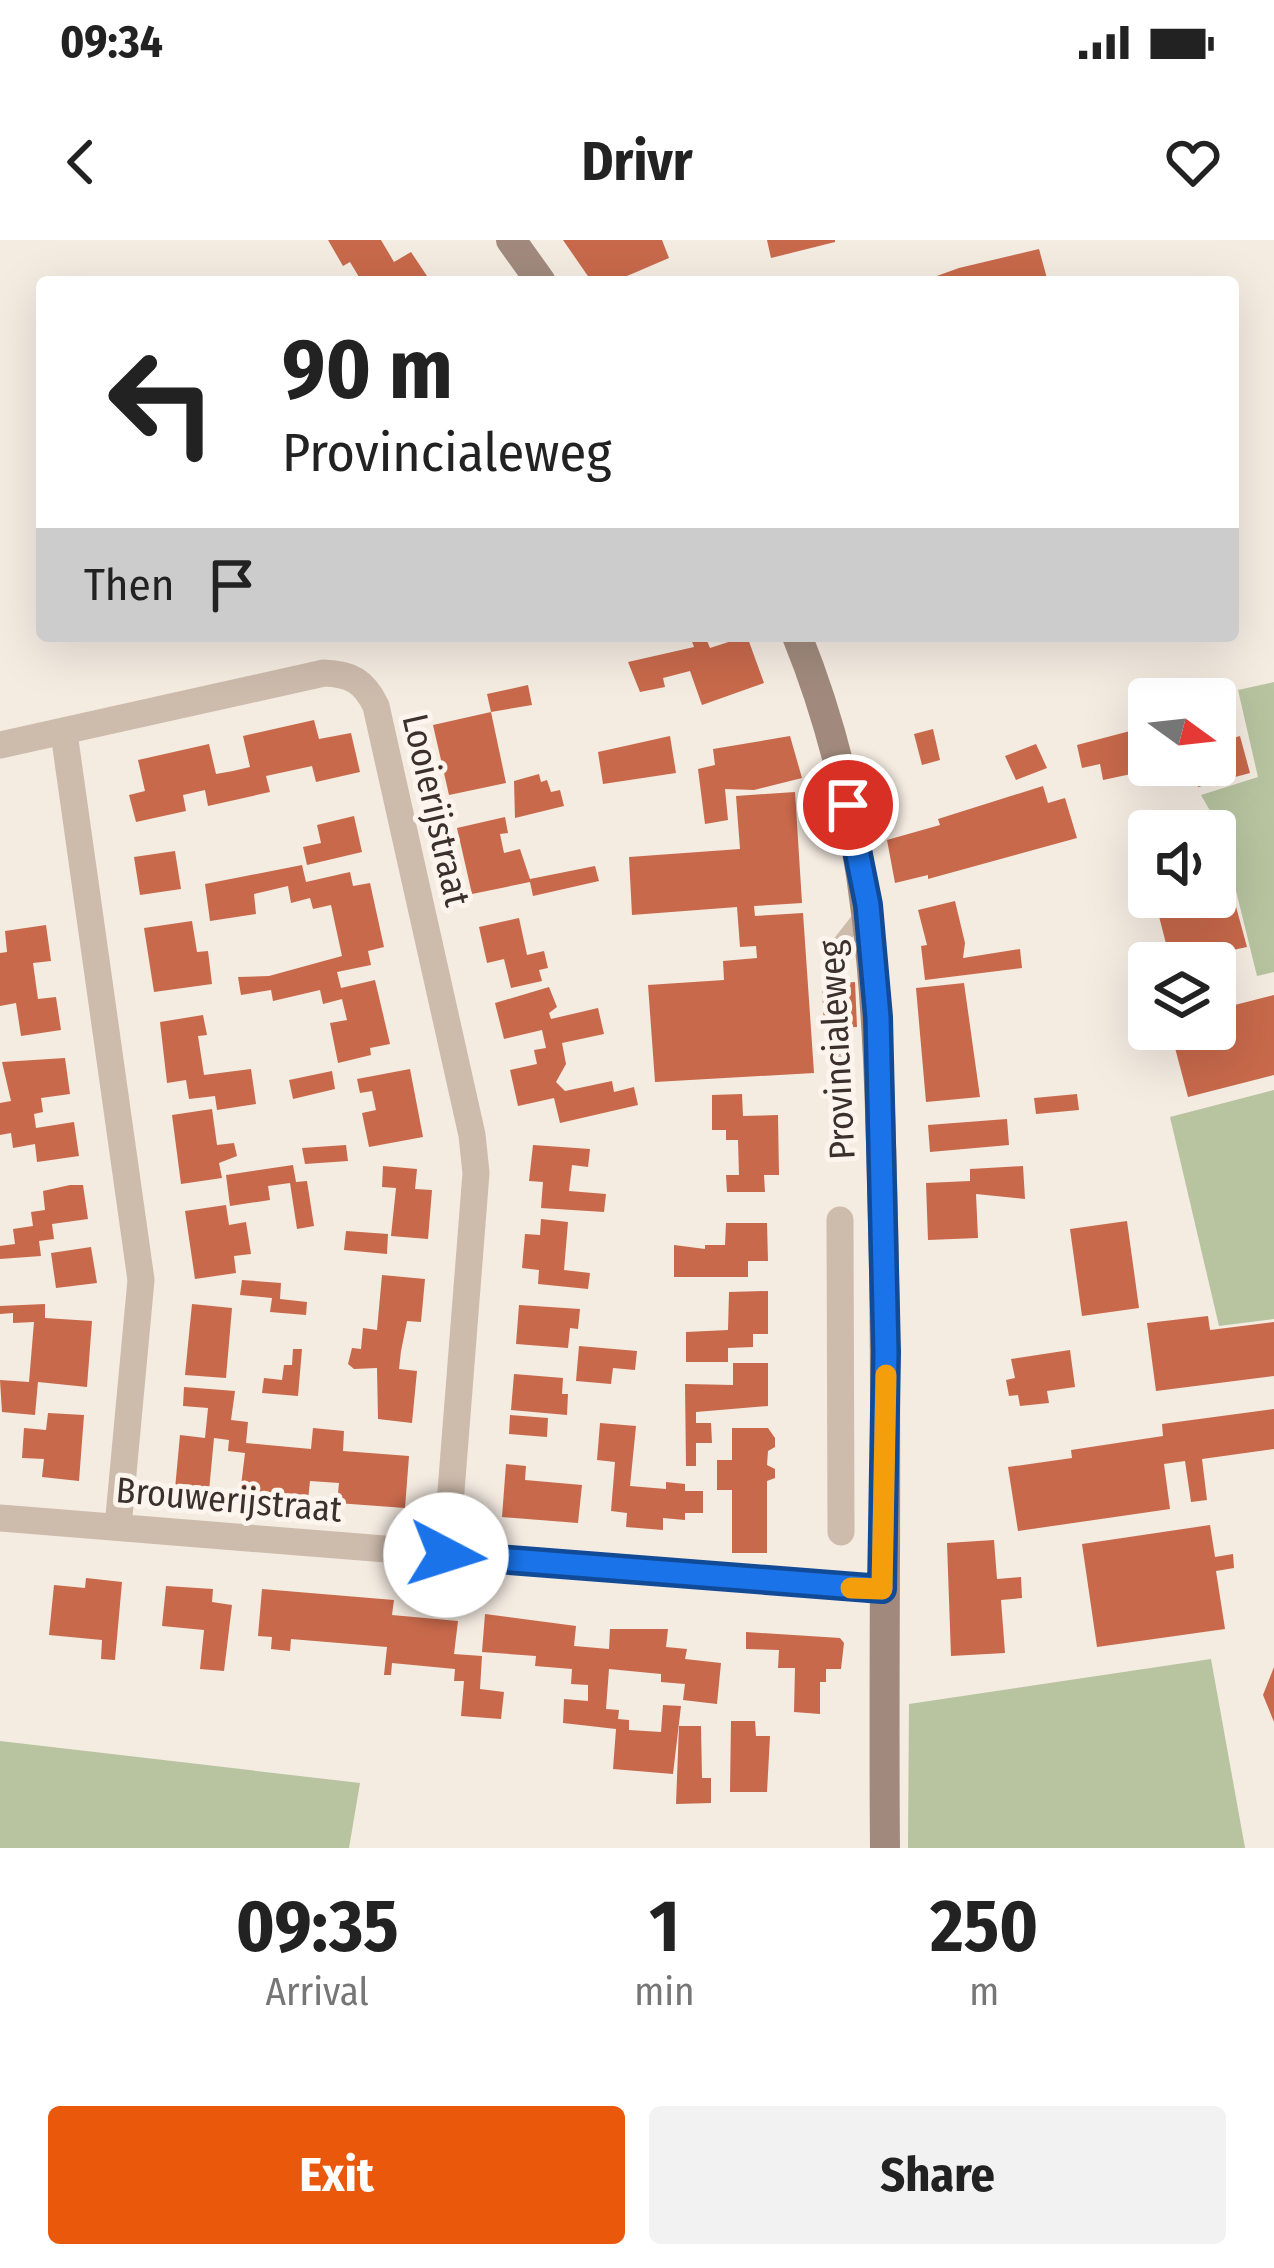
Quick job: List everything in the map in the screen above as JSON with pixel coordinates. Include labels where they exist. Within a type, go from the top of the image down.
[{"type":"street","points":[[512,240],[537,276]]},
{"type":"street","name":"Provincialeweg","points":[[799,642],[841,771],[868,905],[879,1038],[886,1352],[885,1848]]},
{"type":"street","name":"Looierijstraat","points":[[0,745],[324,673],[346,674],[366,686],[376,706],[472,1135],[476,1173],[446,1555]]},
{"type":"street","points":[[64,733],[141,1280],[118,1527]]},
{"type":"street","points":[[840,1220],[841,1532]]},
{"type":"street","points":[[840,1472],[884,1470]]},
{"type":"street","name":"Brouwerijstraat","points":[[0,1518],[882,1589]]},
{"type":"lane","points":[[841,1142],[837,946],[868,905]]},
{"type":"green space","points":[[1274,682],[1274,972],[1257,976],[1236,891],[1236,810],[1210,810],[1201,795],[1258,777],[1238,690]]},
{"type":"green space","points":[[1274,1090],[1274,1319],[1219,1326],[1170,1117]]},
{"type":"green space","points":[[1211,1659],[1245,1848],[908,1848],[909,1704]]},
{"type":"green space","points":[[0,1741],[360,1783],[349,1848],[0,1848]]},
{"type":"building","points":[[328,240],[381,240],[394,262],[411,252],[427,276],[358,276],[350,262],[343,266]]},
{"type":"building","points":[[563,240],[662,240],[669,258],[627,276],[588,276]]},
{"type":"building","points":[[767,240],[835,240],[835,242],[771,258]]},
{"type":"building","points":[[1039,249],[1046,276],[937,276]]},
{"type":"building","points":[[692,642],[708,642],[710,648],[749,642],[764,683],[702,705],[690,671],[663,678],[665,687],[640,692],[628,662],[694,647]]},
{"type":"building","points":[[528,685],[532,705],[491,712],[487,694]]},
{"type":"building","points":[[491,712],[506,783],[449,795],[433,725]]},
{"type":"building","points":[[314,720],[319,739],[351,733],[360,772],[316,782],[312,766],[266,776],[270,792],[208,806],[205,790],[183,795],[186,811],[136,822],[129,795],[145,791],[138,760],[209,744],[216,774],[233,771],[250,767],[243,736]]},
{"type":"building","points":[[933,729],[940,760],[922,765],[914,734]]},
{"type":"building","points":[[1128,732],[1128,775],[1103,780],[1100,764],[1082,768],[1077,745]]},
{"type":"building","points":[[670,736],[676,773],[603,784],[598,752]]},
{"type":"building","points":[[790,736],[802,778],[754,790],[725,789],[728,820],[705,824],[698,769],[715,765],[713,749]]},
{"type":"building","points":[[1240,736],[1250,773],[1236,777],[1236,737]]},
{"type":"building","points":[[1036,744],[1047,768],[1016,780],[1005,756]]},
{"type":"building","points":[[539,774],[551,792],[560,790],[564,806],[515,818],[514,781]]},
{"type":"building","points":[[1043,786],[1048,803],[1065,798],[1077,838],[928,879],[928,875],[895,883],[887,840]]},
{"type":"building","points":[[795,792],[802,903],[754,906],[755,916],[803,913],[814,1073],[655,1082],[648,985],[724,980],[723,961],[757,958],[756,946],[740,947],[737,907],[632,915],[629,857],[740,849],[736,796]]},
{"type":"building","points":[[354,816],[362,852],[307,865],[303,847],[321,843],[317,825]]},
{"type":"building","points":[[505,817],[508,833],[500,834],[504,853],[520,849],[530,879],[595,866],[599,881],[533,896],[530,882],[472,894],[457,828]]},
{"type":"building","points":[[175,851],[181,889],[140,895],[134,857]]},
{"type":"building","points":[[302,865],[306,882],[350,872],[353,886],[370,883],[384,947],[368,951],[371,965],[337,972],[341,988],[375,980],[390,1044],[370,1048],[371,1055],[338,1063],[330,1023],[347,1020],[342,999],[323,1004],[320,990],[273,1001],[271,990],[241,995],[238,977],[269,976],[342,956],[331,905],[313,909],[310,898],[291,903],[288,886],[254,894],[256,914],[210,921],[205,884]]},
{"type":"building","points":[[955,901],[965,943],[963,958],[1020,949],[1022,968],[925,980],[921,946],[927,945],[918,910]]},
{"type":"building","points":[[1236,907],[1247,947],[1236,949],[1236,942],[1166,942],[1159,918],[1236,918]]},
{"type":"building","points":[[519,918],[527,955],[544,951],[548,968],[539,970],[542,981],[511,988],[504,959],[487,963],[479,927]]},
{"type":"building","points":[[192,921],[197,952],[208,951],[212,984],[154,992],[144,928]]},
{"type":"building","points":[[46,925],[51,961],[33,963],[38,999],[56,997],[61,1030],[21,1036],[16,1003],[0,1006],[0,953],[7,952],[5,931]]},
{"type":"building","points":[[855,982],[857,1027],[824,1028],[822,984]]},
{"type":"building","points":[[964,983],[980,1097],[926,1102],[916,988]]},
{"type":"building","points":[[549,987],[557,1007],[549,1013],[551,1019],[598,1008],[604,1034],[562,1043],[566,1064],[556,1082],[565,1091],[612,1081],[614,1092],[634,1087],[638,1105],[560,1123],[554,1098],[518,1106],[510,1070],[537,1064],[534,1050],[546,1048],[542,1030],[504,1039],[495,1003]]},
{"type":"building","points":[[1274,995],[1274,1075],[1188,1097],[1176,1050],[1236,1050],[1236,1005]]},
{"type":"building","points":[[203,1015],[207,1035],[198,1036],[204,1075],[251,1069],[256,1104],[217,1110],[215,1096],[189,1099],[186,1080],[167,1083],[160,1022]]},
{"type":"building","points":[[65,1058],[70,1094],[41,1098],[43,1112],[34,1114],[36,1128],[74,1122],[79,1156],[37,1162],[35,1144],[13,1148],[11,1133],[0,1135],[0,1103],[11,1101],[2,1062]]},
{"type":"building","points":[[410,1069],[423,1137],[369,1147],[362,1113],[376,1110],[372,1091],[360,1093],[357,1079]]},
{"type":"building","points":[[332,1071],[335,1089],[293,1099],[289,1080]]},
{"type":"building","points":[[742,1094],[743,1116],[778,1115],[779,1175],[764,1175],[765,1192],[727,1192],[726,1175],[739,1175],[738,1140],[726,1140],[726,1130],[712,1130],[712,1095]]},
{"type":"building","points":[[1077,1094],[1079,1110],[1036,1114],[1034,1098]]},
{"type":"building","points":[[212,1109],[217,1145],[234,1143],[237,1156],[219,1163],[222,1178],[181,1184],[172,1115]]},
{"type":"building","points":[[1007,1119],[1009,1145],[930,1152],[928,1125]]},
{"type":"building","points":[[346,1145],[348,1161],[305,1164],[302,1148]]},
{"type":"building","points":[[533,1145],[590,1149],[588,1167],[572,1165],[569,1191],[606,1194],[604,1212],[541,1208],[543,1182],[529,1181]]},
{"type":"building","points":[[293,1165],[296,1182],[307,1181],[314,1226],[297,1229],[290,1183],[268,1186],[270,1200],[230,1206],[226,1175]]},
{"type":"building","points":[[383,1166],[417,1169],[415,1189],[432,1190],[428,1239],[391,1236],[396,1188],[382,1187]]},
{"type":"building","points":[[1023,1166],[1025,1199],[976,1194],[978,1238],[928,1240],[926,1183],[970,1181],[970,1169]]},
{"type":"building","points":[[83,1185],[88,1219],[52,1224],[54,1239],[39,1241],[41,1256],[0,1259],[0,1246],[15,1244],[13,1229],[33,1226],[31,1212],[45,1210],[43,1191]]},
{"type":"building","points":[[226,1205],[229,1225],[246,1222],[251,1254],[234,1256],[236,1273],[195,1279],[185,1211]]},
{"type":"building","points":[[541,1219],[568,1222],[564,1270],[590,1273],[588,1289],[538,1284],[539,1270],[522,1268],[525,1234],[540,1235]]},
{"type":"building","points":[[1127,1221],[1139,1308],[1082,1316],[1070,1229]]},
{"type":"building","points":[[726,1223],[767,1223],[768,1261],[748,1261],[748,1277],[674,1277],[674,1245],[705,1249],[705,1245],[725,1245]]},
{"type":"building","points":[[346,1231],[388,1234],[387,1254],[344,1250]]},
{"type":"building","points":[[91,1247],[97,1283],[56,1288],[51,1253]]},
{"type":"building","points":[[382,1275],[425,1279],[421,1322],[407,1321],[399,1369],[417,1371],[412,1423],[378,1419],[377,1368],[354,1369],[348,1364],[352,1348],[361,1349],[363,1328],[377,1330]]},
{"type":"building","points":[[242,1280],[281,1283],[280,1299],[307,1302],[306,1315],[270,1312],[272,1298],[240,1295]]},
{"type":"building","points":[[768,1291],[768,1334],[753,1334],[753,1347],[728,1348],[728,1362],[686,1362],[686,1332],[728,1330],[729,1292]]},
{"type":"building","points":[[45,1304],[45,1318],[92,1321],[87,1387],[38,1382],[35,1415],[2,1412],[0,1380],[29,1382],[34,1322],[13,1323],[13,1313],[0,1314],[0,1306]]},
{"type":"building","points":[[192,1304],[232,1308],[226,1378],[185,1375]]},
{"type":"building","points":[[519,1305],[580,1309],[578,1329],[570,1328],[568,1348],[516,1344]]},
{"type":"building","points":[[1208,1316],[1210,1330],[1274,1322],[1274,1376],[1156,1391],[1147,1323]]},
{"type":"building","points":[[579,1346],[637,1351],[635,1370],[613,1368],[611,1384],[576,1381]]},
{"type":"building","points":[[293,1349],[302,1349],[298,1396],[262,1393],[264,1378],[282,1380],[284,1365],[292,1365]]},
{"type":"building","points":[[1070,1350],[1075,1387],[1047,1391],[1049,1403],[1020,1406],[1018,1395],[1009,1396],[1006,1380],[1015,1378],[1011,1359]]},
{"type":"building","points":[[733,1363],[768,1363],[768,1406],[696,1412],[696,1423],[711,1423],[712,1443],[696,1443],[696,1466],[686,1466],[685,1384],[733,1385]]},
{"type":"building","points":[[514,1374],[563,1378],[567,1415],[511,1410]]},
{"type":"building","points":[[184,1387],[235,1391],[231,1420],[248,1422],[246,1443],[311,1449],[313,1428],[344,1431],[343,1451],[409,1456],[405,1508],[337,1503],[339,1483],[310,1481],[308,1500],[240,1494],[245,1453],[228,1451],[229,1440],[214,1438],[209,1491],[183,1496],[175,1489],[180,1435],[205,1438],[208,1408],[183,1406]]},
{"type":"building","points":[[1274,1409],[1274,1449],[1202,1459],[1207,1500],[1191,1502],[1185,1461],[1164,1464],[1170,1509],[1018,1531],[1008,1467],[1072,1458],[1071,1450],[1163,1436],[1162,1424]]},
{"type":"building","points":[[48,1413],[84,1415],[79,1481],[42,1477],[44,1459],[22,1458],[24,1428],[46,1430]]},
{"type":"building","points":[[510,1415],[548,1418],[547,1437],[509,1434]]},
{"type":"building","points":[[600,1423],[636,1426],[630,1486],[666,1489],[666,1482],[685,1484],[685,1491],[703,1491],[703,1513],[685,1513],[685,1520],[663,1518],[663,1530],[626,1527],[627,1513],[611,1511],[615,1462],[597,1460]]},
{"type":"building","points":[[732,1428],[768,1428],[775,1438],[767,1465],[775,1469],[775,1478],[767,1481],[767,1553],[732,1553],[732,1490],[717,1490],[717,1460],[732,1460]]},
{"type":"building","points":[[506,1464],[526,1466],[525,1480],[582,1485],[578,1523],[502,1517]]},
{"type":"building","points":[[1210,1525],[1215,1557],[1233,1554],[1234,1568],[1216,1571],[1225,1629],[1097,1647],[1082,1544]]},
{"type":"building","points":[[994,1540],[997,1579],[1021,1577],[1022,1598],[1001,1600],[1005,1653],[951,1656],[947,1543]]},
{"type":"building","points":[[86,1578],[122,1582],[115,1660],[101,1659],[102,1640],[49,1635],[54,1585],[85,1588]]},
{"type":"building","points":[[166,1586],[213,1589],[212,1602],[232,1605],[224,1671],[200,1669],[204,1630],[162,1626]]},
{"type":"building","points":[[262,1589],[394,1600],[392,1615],[458,1621],[454,1654],[482,1656],[480,1689],[504,1692],[501,1719],[461,1716],[464,1681],[454,1681],[455,1669],[392,1663],[391,1675],[384,1675],[387,1647],[291,1639],[290,1651],[271,1649],[272,1637],[258,1636]]},
{"type":"building","points":[[485,1614],[576,1626],[574,1646],[609,1649],[610,1629],[668,1629],[666,1647],[687,1649],[685,1659],[721,1663],[717,1704],[683,1700],[685,1684],[661,1682],[661,1674],[609,1669],[606,1709],[619,1710],[618,1719],[629,1720],[629,1730],[661,1732],[663,1705],[681,1706],[673,1774],[613,1769],[616,1729],[563,1723],[564,1699],[588,1701],[588,1685],[571,1684],[572,1669],[535,1666],[536,1656],[482,1652]]},
{"type":"building","points":[[746,1632],[840,1638],[844,1643],[841,1669],[826,1669],[826,1682],[820,1682],[820,1714],[794,1712],[795,1668],[778,1668],[779,1650],[746,1649]]},
{"type":"building","points":[[1274,1667],[1274,1722],[1263,1695]]},
{"type":"building","points":[[731,1721],[755,1721],[756,1736],[770,1736],[767,1792],[730,1792]]},
{"type":"building","points":[[679,1726],[701,1726],[702,1778],[711,1778],[711,1803],[676,1804]]},
{"type":"slow traffic","points":[[851,1588],[882,1589],[886,1375]]},
{"type":"route","points":[[446,1555],[882,1589],[886,1352],[878,1017],[868,905],[848,805]]}]
